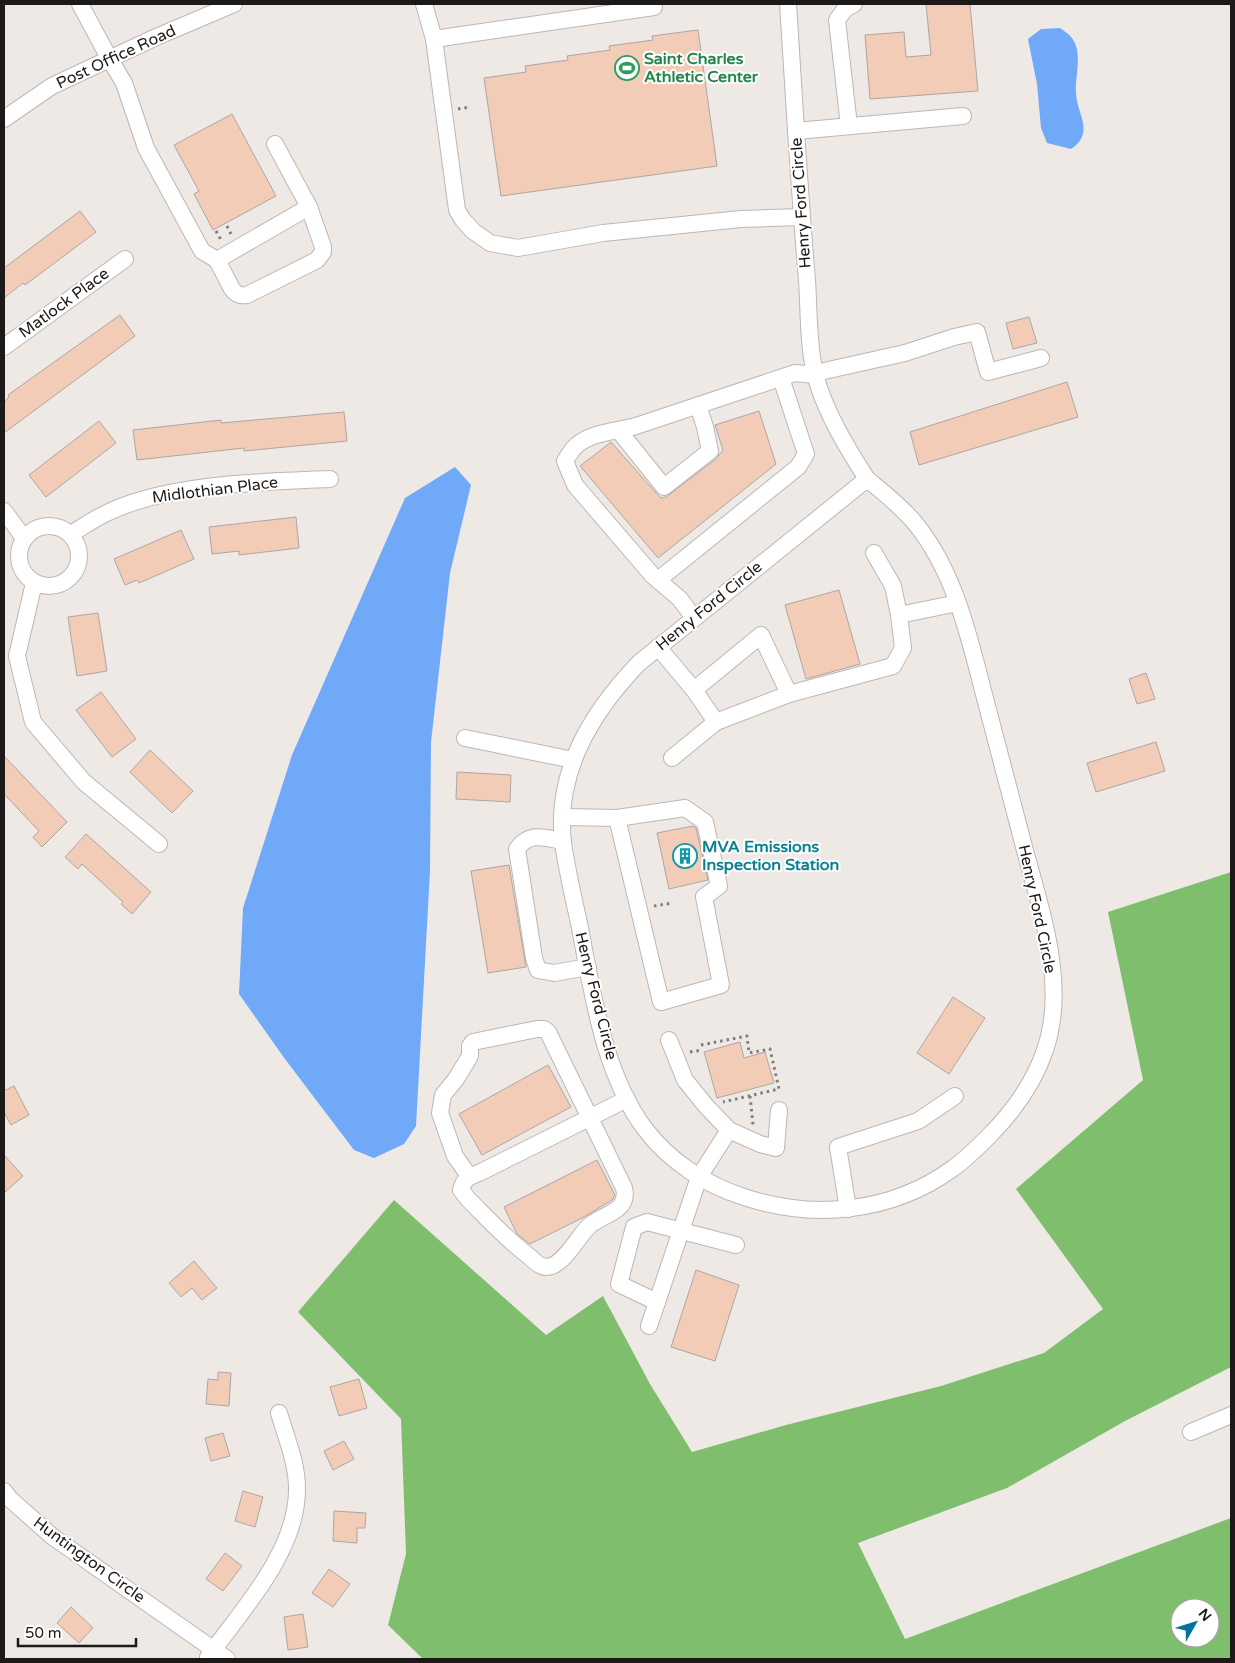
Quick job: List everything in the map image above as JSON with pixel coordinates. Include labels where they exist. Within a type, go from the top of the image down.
[{"type":"street","points":[[80,4],[124,83],[146,148],[202,251],[217,260],[232,290],[241,296],[247,295],[317,260],[324,252],[324,247],[309,207],[275,144]]},
{"type":"street","name":"Post Office Road","points":[[4,119],[52,86],[109,58],[234,4]]},
{"type":"street","points":[[424,4],[434,39],[457,210],[473,231],[490,243],[518,248],[602,233],[741,220],[801,217]]},
{"type":"street","name":"Henry Ford Circle","points":[[788,4],[808,313],[815,374],[844,443],[867,479],[896,503],[916,523],[929,544],[958,603],[1041,913],[1050,956],[1054,1001],[1046,1048],[1031,1083],[1014,1108],[974,1151],[954,1168],[934,1181],[882,1202],[848,1209],[789,1209],[762,1203],[726,1191],[699,1177],[675,1159],[642,1126],[610,1059],[598,1014],[563,841],[562,818],[565,787],[573,760],[592,722],[615,688],[639,663],[867,479]]},
{"type":"street","points":[[848,126],[837,20],[845,9],[854,4]]},
{"type":"street","points":[[434,39],[654,7]]},
{"type":"street","points":[[796,131],[963,116]]},
{"type":"street","points":[[217,260],[309,207]]},
{"type":"street","name":"Matlock Place","points":[[4,347],[125,259]]},
{"type":"street","points":[[694,618],[680,599],[658,580],[575,485],[565,461],[577,445],[603,432],[619,431],[795,373],[815,374],[905,353],[954,337],[977,332],[988,372],[1041,358]]},
{"type":"street","points":[[658,580],[798,467],[806,454],[781,378]]},
{"type":"street","points":[[619,431],[664,487],[710,451],[698,405]]},
{"type":"street","name":"Midlothian Place","points":[[71,534],[111,511],[149,497],[219,487],[330,479]]},
{"type":"street","points":[[4,512],[24,538]]},
{"type":"street","points":[[49,525],[64,529],[71,534],[76,541],[80,557],[76,570],[71,577],[60,584],[46,586],[34,583],[20,565],[19,552],[24,538],[38,527],[49,525]]},
{"type":"street","points":[[672,758],[716,722],[789,694],[893,666],[903,648],[899,615],[893,586],[874,553]]},
{"type":"street","points":[[34,583],[10,658],[33,722],[84,782],[159,844]]},
{"type":"street","points":[[899,615],[958,603]]},
{"type":"street","points":[[694,690],[761,635],[789,694]]},
{"type":"street","points":[[658,647],[694,690],[716,722]]},
{"type":"street","points":[[465,738],[573,760]]},
{"type":"street","points":[[562,818],[617,818],[685,808],[705,822],[719,886],[704,897],[721,985],[662,1002],[617,818]]},
{"type":"street","points":[[563,841],[534,836],[523,840],[517,849],[534,958],[538,970],[554,973],[588,967]]},
{"type":"street","points":[[469,1176],[455,1156],[440,1113],[442,1095],[456,1079],[470,1056],[470,1046],[473,1042],[544,1028],[548,1032],[590,1118],[624,1188],[625,1200],[611,1214],[589,1225],[559,1262],[550,1267],[542,1266],[520,1250],[468,1199],[461,1190],[463,1183],[469,1176],[481,1172],[590,1118],[628,1099]]},
{"type":"street","points":[[669,1040],[685,1080],[729,1130],[760,1144],[776,1148],[779,1110]]},
{"type":"street","points":[[848,1209],[838,1148],[918,1121],[955,1096]]},
{"type":"street","points":[[649,1326],[699,1177],[729,1130]]},
{"type":"street","points":[[657,1302],[619,1284],[634,1227],[648,1222],[736,1245]]},
{"type":"street","points":[[216,1656],[268,1574],[283,1548],[292,1527],[297,1487],[295,1471],[279,1413]]},
{"type":"street","points":[[1190,1432],[1231,1415]]},
{"type":"street","name":"Huntington Circle","points":[[4,1491],[10,1499],[53,1537],[216,1656]]},
{"type":"path","points":[[455,109],[470,107]]},
{"type":"path","points":[[701,1045],[747,1036],[749,1053],[770,1049],[779,1089],[718,1104]]},
{"type":"path","points":[[750,1096],[754,1129]]},
{"type":"green space","points":[[1231,872],[1231,1367],[1125,1421],[1007,1488],[858,1543],[905,1639],[1231,1518],[1231,1659],[423,1659],[388,1625],[406,1554],[401,1419],[298,1312],[394,1200],[546,1335],[603,1296],[650,1384],[692,1452],[786,1425],[941,1386],[1044,1353],[1103,1309],[1016,1189],[1143,1080],[1108,912]]},
{"type":"water","points":[[1060,28],[1072,38],[1078,57],[1076,92],[1084,129],[1078,143],[1071,149],[1047,143],[1041,128],[1037,84],[1028,39],[1041,29]]},
{"type":"water","points":[[455,467],[471,485],[450,573],[431,742],[430,871],[416,1126],[404,1144],[374,1158],[354,1150],[285,1059],[239,994],[243,908],[292,755],[405,498]]},
{"type":"building","points":[[926,4],[970,4],[978,91],[870,99],[865,35],[904,32],[906,57],[931,55]]},
{"type":"building","points":[[698,30],[717,166],[501,196],[484,78],[526,72],[525,66],[568,60],[567,56],[610,50],[609,46],[653,40],[652,36]]},
{"type":"building","points":[[232,114],[276,196],[213,230],[194,194],[199,191],[174,145]]},
{"type":"building","points":[[80,211],[96,232],[25,285],[23,283],[4,298],[4,268]]},
{"type":"building","points":[[120,315],[135,336],[4,433],[4,402],[9,397],[8,395]]},
{"type":"building","points":[[1029,317],[1037,343],[1013,349],[1006,323]]},
{"type":"building","points":[[1067,382],[1078,417],[919,465],[910,432]]},
{"type":"building","points":[[759,411],[776,464],[658,558],[580,466],[611,442],[661,498],[666,497],[716,459],[723,450],[715,425]]},
{"type":"building","points":[[344,412],[347,441],[244,451],[244,448],[137,460],[133,430],[221,420],[221,423]]},
{"type":"building","points":[[99,421],[116,443],[46,497],[29,475]]},
{"type":"building","points":[[296,517],[299,548],[239,555],[239,551],[212,554],[209,527]]},
{"type":"building","points":[[181,530],[194,559],[139,583],[137,580],[125,585],[114,559]]},
{"type":"building","points":[[839,590],[860,664],[806,679],[785,605]]},
{"type":"building","points":[[98,613],[107,671],[77,676],[68,617]]},
{"type":"building","points":[[1146,673],[1155,699],[1137,704],[1129,679]]},
{"type":"building","points":[[101,692],[136,739],[112,757],[76,710]]},
{"type":"building","points":[[1156,742],[1165,771],[1096,792],[1087,763]]},
{"type":"building","points":[[150,750],[193,791],[172,813],[130,772]]},
{"type":"building","points":[[4,756],[67,822],[42,847],[33,837],[39,831],[4,794]]},
{"type":"building","points":[[457,772],[511,775],[510,802],[456,799]]},
{"type":"building","name":"MVA Emissions Inspection Station","points":[[693,826],[696,828],[708,880],[669,889],[657,833]]},
{"type":"building","points":[[86,834],[151,892],[132,914],[121,904],[123,902],[82,864],[78,869],[65,857]]},
{"type":"building","points":[[509,865],[526,967],[488,973],[471,871]]},
{"type":"building","points":[[953,997],[985,1018],[949,1074],[917,1053]]},
{"type":"building","points":[[740,1042],[744,1058],[765,1052],[774,1083],[717,1098],[704,1052]]},
{"type":"building","points":[[548,1065],[571,1107],[482,1155],[459,1114]]},
{"type":"building","points":[[14,1086],[29,1115],[11,1125],[4,1112],[4,1091]]},
{"type":"building","points":[[4,1155],[23,1176],[4,1193]]},
{"type":"building","points":[[597,1160],[615,1195],[612,1200],[584,1217],[530,1244],[517,1234],[504,1207]]},
{"type":"building","points":[[194,1261],[217,1288],[202,1300],[192,1288],[181,1297],[169,1283]]},
{"type":"building","points":[[696,1270],[739,1285],[715,1361],[671,1347]]},
{"type":"building","points":[[218,1372],[231,1373],[229,1406],[206,1404],[208,1379],[218,1380]]},
{"type":"building","points":[[359,1379],[367,1408],[339,1416],[330,1387]]},
{"type":"building","points":[[223,1433],[230,1456],[211,1461],[205,1438]]},
{"type":"building","points":[[344,1441],[354,1459],[333,1470],[324,1451]]},
{"type":"building","points":[[243,1491],[263,1497],[255,1527],[235,1521]]},
{"type":"building","points":[[334,1511],[366,1513],[365,1528],[357,1528],[357,1543],[333,1541]]},
{"type":"building","points":[[225,1553],[242,1566],[223,1591],[206,1579]]},
{"type":"building","points":[[329,1569],[350,1584],[333,1607],[312,1593]]},
{"type":"building","points":[[71,1607],[93,1628],[79,1643],[57,1623]]},
{"type":"building","points":[[303,1614],[308,1647],[288,1650],[284,1617]]},
{"type":"place","name":"Saint Charles Athletic Center","points":[[627,68]]},
{"type":"place","name":"MVA Emissions Inspection Station","points":[[685,856]]}]
